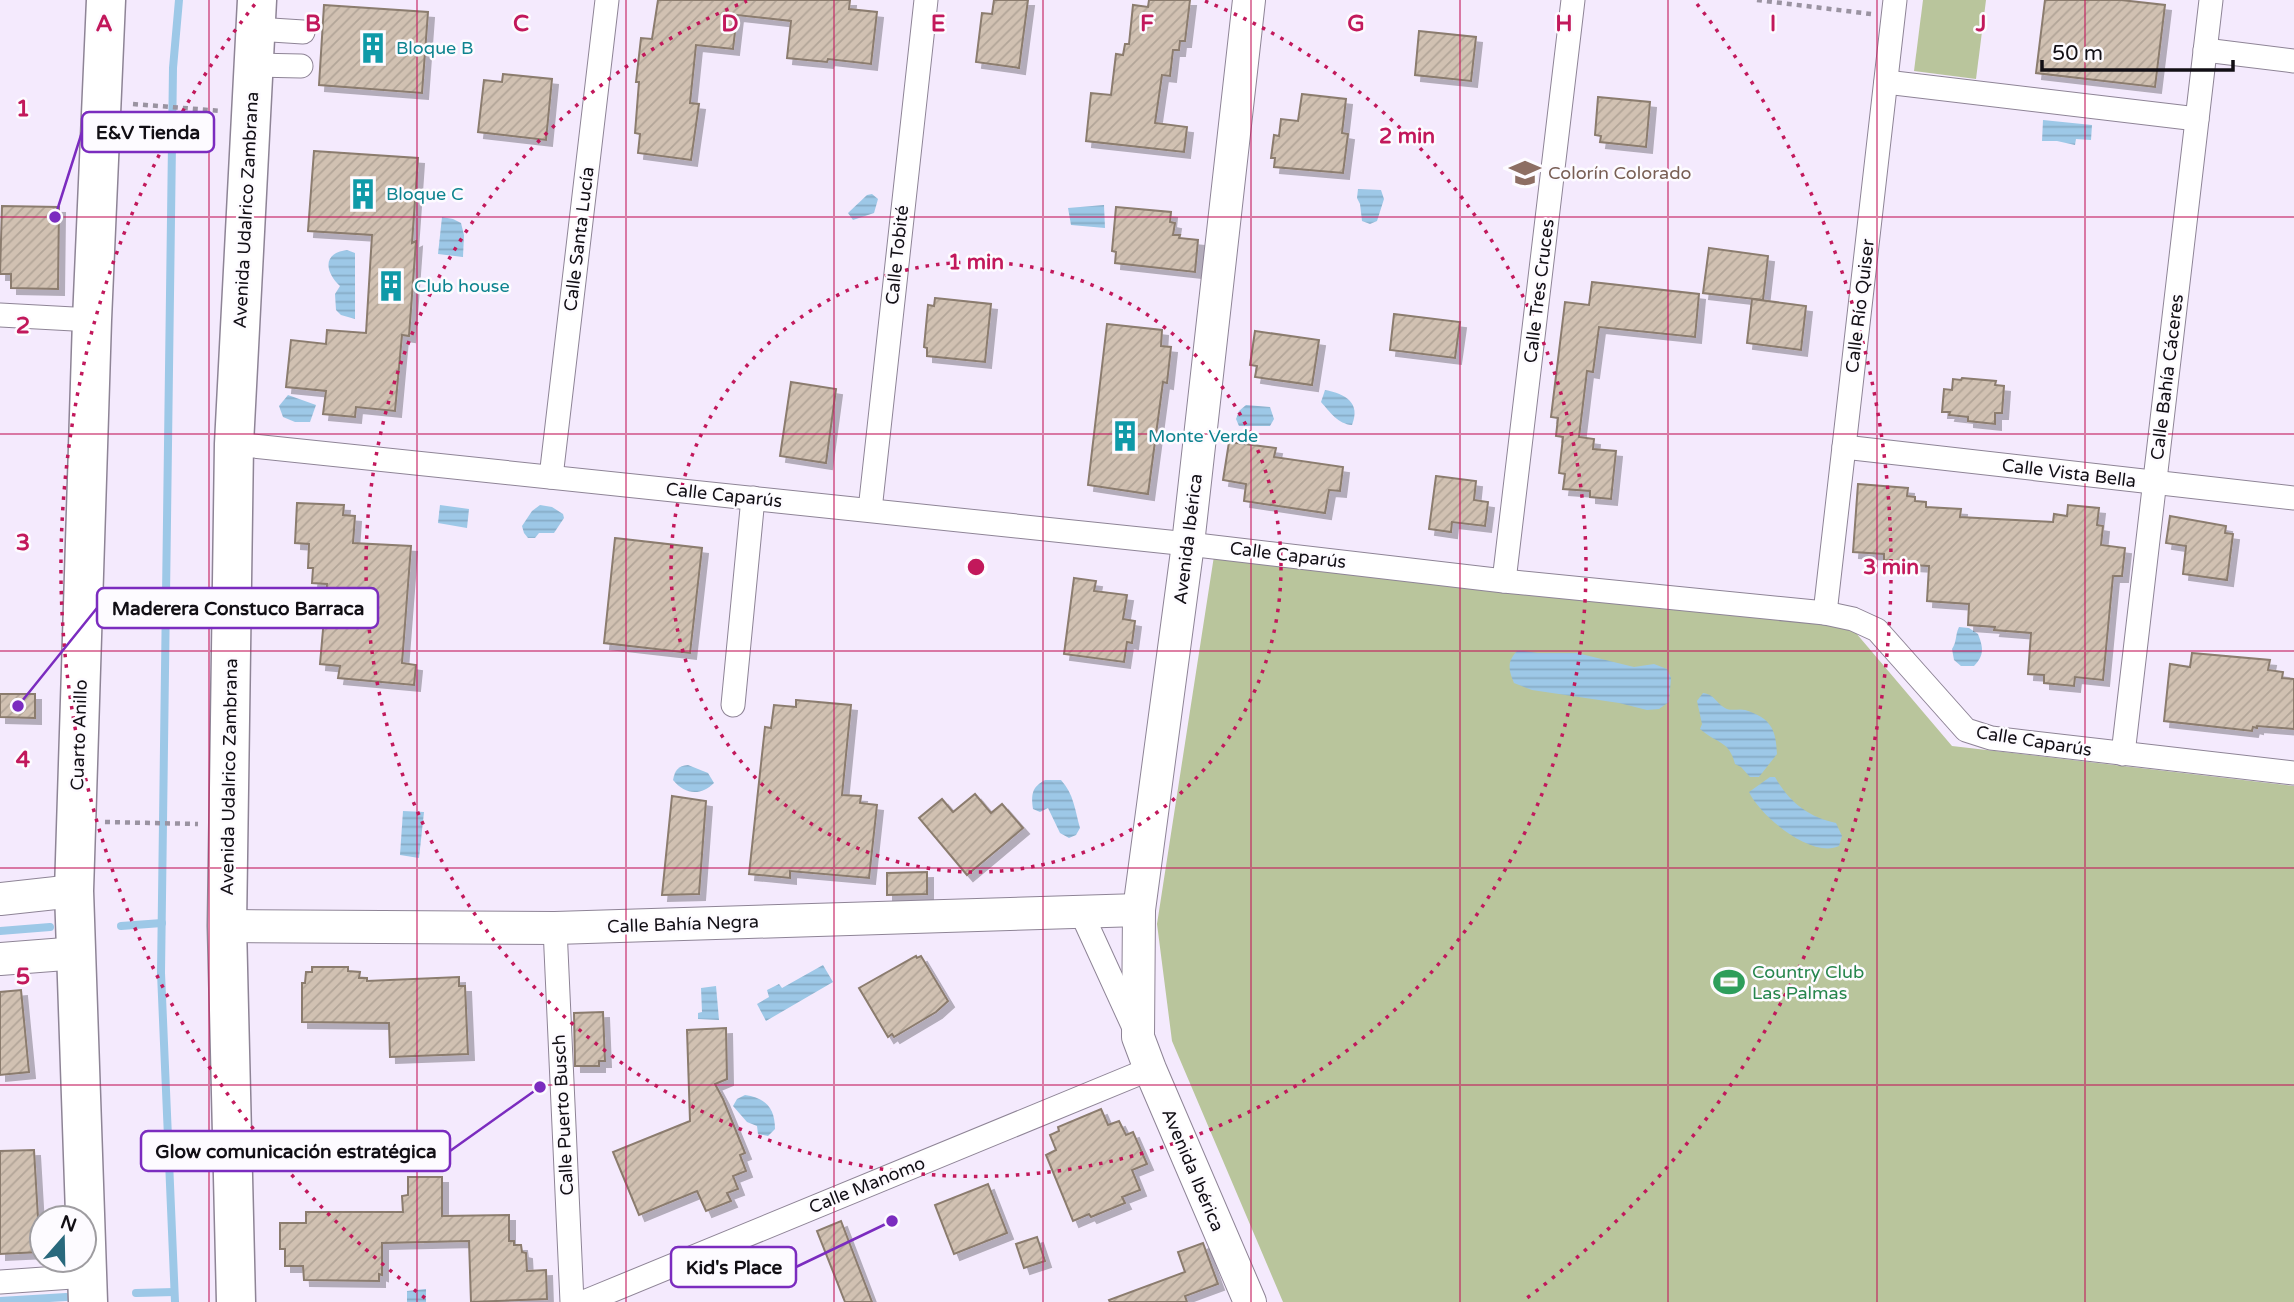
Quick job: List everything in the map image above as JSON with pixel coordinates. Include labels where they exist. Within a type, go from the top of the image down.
[{"type":"highway","name":"Cuarto Anillo","points":[[87,1289],[74,891],[92,320],[106,0]]},
{"type":"highway","name":"Avenida Udalrico Zambrana","points":[[236,1302],[227,926],[233,444],[255,31]]},
{"type":"street","name":"Calle Santa Lucía","points":[[551,477],[607,0]]},
{"type":"street","name":"Calle Tobité","points":[[870,510],[926,0]]},
{"type":"street","name":"Avenida Ibérica","points":[[1138,1037],[1139,910],[1188,544],[1249,0]]},
{"type":"street","name":"Calle Tres Cruces","points":[[1504,581],[1573,0]]},
{"type":"street","name":"Calle Bahía Cáceres","points":[[2123,754],[2211,0]]},
{"type":"street","name":"Calle Río Quiser","points":[[1825,613],[1894,9]]},
{"type":"street","points":[[255,31],[303,32]]},
{"type":"street","points":[[255,31],[300,66]]},
{"type":"street","points":[[2205,50],[2294,61]]},
{"type":"street","points":[[1886,82],[2197,118]]},
{"type":"street","points":[[0,315],[92,320]]},
{"type":"street","name":"Calle Caparús","points":[[233,444],[1825,613],[1853,619],[1877,630],[1966,730],[1991,738],[2294,773]]},
{"type":"street","name":"Calle Vista Bella","points":[[1844,447],[2294,499]]},
{"type":"street","points":[[733,705],[754,498]]},
{"type":"street","points":[[0,899],[74,891]]},
{"type":"street","name":"Calle Bahía Negra","points":[[227,926],[555,928],[1139,910]]},
{"type":"street","name":"Avenida Ibérica","points":[[1081,912],[1138,1037],[1250,1302]]},
{"type":"street","name":"Calle Puerto Busch","points":[[555,928],[572,1302]]},
{"type":"street","points":[[0,959],[78,954]]},
{"type":"street","name":"Calle Manomo","points":[[584,1302],[1150,1069]]},
{"type":"street","points":[[0,1282],[87,1289]]},
{"type":"path","points":[[1757,0],[1894,9]]},
{"type":"path","points":[[134,104],[215,110]]},
{"type":"path","points":[[121,822],[184,824]]},
{"type":"green space","points":[[1923,0],[1986,0],[1976,79],[1914,71]]},
{"type":"green space","name":"Country Club Las Palmas","points":[[1214,556],[1850,626],[1952,746],[2294,786],[2294,1302],[1283,1302],[1172,1041],[1157,924]]},
{"type":"water","points":[[2043,120],[2092,125],[2091,140],[2076,139],[2075,145],[2042,141]]},
{"type":"water","points":[[1358,189],[1381,190],[1384,199],[1377,221],[1370,224],[1362,221],[1357,198]]},
{"type":"water","points":[[872,194],[878,199],[874,213],[853,220],[848,213],[867,195]]},
{"type":"water","points":[[1104,205],[1105,228],[1071,225],[1068,208]]},
{"type":"water","points":[[442,217],[461,223],[464,235],[463,257],[438,254]]},
{"type":"water","points":[[347,250],[355,253],[355,319],[341,315],[336,310],[335,294],[340,286],[331,275],[328,264],[333,255]]},
{"type":"water","points":[[1325,390],[1350,401],[1355,411],[1352,425],[1338,420],[1321,402]]},
{"type":"water","points":[[288,395],[316,405],[310,422],[295,422],[283,417],[279,406]]},
{"type":"water","points":[[1246,405],[1270,407],[1274,419],[1270,426],[1239,426],[1236,419],[1239,411]]},
{"type":"water","points":[[440,505],[469,509],[467,528],[438,523]]},
{"type":"water","points":[[540,505],[552,507],[563,514],[564,518],[554,533],[539,533],[535,538],[528,538],[522,526],[532,511]]},
{"type":"water","points":[[1959,627],[1969,628],[1978,634],[1982,651],[1974,666],[1961,666],[1954,660],[1952,649]]},
{"type":"water","points":[[1518,650],[1577,653],[1634,667],[1654,664],[1667,669],[1671,678],[1669,702],[1659,709],[1647,710],[1532,690],[1514,683],[1512,678],[1510,662]]},
{"type":"water","points":[[1703,693],[1728,709],[1754,713],[1770,726],[1777,754],[1759,777],[1750,777],[1735,764],[1726,746],[1700,729],[1702,724],[1697,701]]},
{"type":"water","points":[[688,765],[708,773],[714,783],[698,792],[683,789],[673,780],[678,769]]},
{"type":"water","points":[[1770,777],[1775,777],[1786,794],[1800,807],[1817,817],[1836,823],[1842,836],[1839,846],[1828,848],[1802,841],[1788,833],[1764,812],[1749,792]]},
{"type":"water","points":[[1045,780],[1061,780],[1069,791],[1080,828],[1076,835],[1069,838],[1060,833],[1048,808],[1040,812],[1033,809],[1033,792],[1037,785]]},
{"type":"water","points":[[403,811],[424,812],[419,858],[400,855]]},
{"type":"water","points":[[823,965],[833,982],[766,1021],[757,1004],[769,997],[767,990],[779,984],[782,988]]},
{"type":"water","points":[[716,986],[719,1020],[698,1019],[698,1013],[702,1012],[701,988]]},
{"type":"water","points":[[745,1095],[759,1099],[771,1110],[775,1129],[768,1136],[758,1134],[757,1126],[747,1122],[733,1106],[737,1099]]},
{"type":"water","points":[[426,1289],[426,1302],[407,1302],[407,1291]]},
{"type":"building","points":[[658,0],[850,0],[849,9],[877,12],[871,64],[787,58],[791,21],[737,15],[733,49],[696,45],[690,103],[699,104],[691,160],[638,153],[640,134],[635,133],[639,82],[636,82],[641,38],[652,39]]},
{"type":"building","points":[[994,0],[1028,0],[1019,68],[976,62],[982,13],[992,14]]},
{"type":"building","points":[[1149,0],[1190,0],[1185,41],[1180,41],[1179,50],[1173,50],[1170,76],[1162,75],[1155,123],[1187,127],[1184,152],[1086,141],[1091,93],[1111,95],[1116,54],[1123,55],[1125,44],[1129,44],[1133,5],[1148,7]]},
{"type":"building","points":[[2045,0],[2121,0],[2165,5],[2155,87],[2036,73]]},
{"type":"building","name":"Bloque B","points":[[324,5],[428,12],[422,93],[319,85]]},
{"type":"building","points":[[1419,31],[1476,37],[1471,81],[1415,75]]},
{"type":"building","points":[[503,74],[552,79],[546,140],[478,132],[484,80],[502,82]]},
{"type":"building","points":[[1302,94],[1346,99],[1342,133],[1348,134],[1343,173],[1274,167],[1275,158],[1271,158],[1274,135],[1279,136],[1281,119],[1298,121]]},
{"type":"building","points":[[1598,97],[1650,102],[1646,147],[1600,142],[1601,136],[1595,135]]},
{"type":"building","points":[[314,151],[418,158],[412,243],[416,241],[409,336],[402,335],[395,411],[356,407],[355,417],[323,414],[326,391],[286,387],[291,340],[326,344],[327,330],[366,333],[372,235],[308,231]]},
{"type":"building","points":[[2,206],[59,207],[58,289],[11,288],[11,274],[0,274]]},
{"type":"building","points":[[1116,207],[1171,212],[1170,222],[1175,223],[1173,235],[1198,240],[1195,272],[1115,263],[1116,252],[1112,251]]},
{"type":"building","points":[[1709,248],[1768,256],[1763,300],[1703,293]]},
{"type":"building","points":[[1592,282],[1699,294],[1695,337],[1599,327],[1593,372],[1587,371],[1579,437],[1594,439],[1593,449],[1616,451],[1611,499],[1590,497],[1590,491],[1563,489],[1565,474],[1559,473],[1563,437],[1556,436],[1558,418],[1551,417],[1565,302],[1589,305]]},
{"type":"building","points":[[935,298],[991,304],[985,362],[927,356],[927,348],[924,347],[928,305],[934,306]]},
{"type":"building","points":[[1752,299],[1806,306],[1801,350],[1747,343]]},
{"type":"building","points":[[1394,314],[1460,322],[1455,358],[1390,350]]},
{"type":"building","name":"Monte Verde","points":[[1107,324],[1162,330],[1161,346],[1171,347],[1167,383],[1163,382],[1148,494],[1088,485]]},
{"type":"building","points":[[1255,331],[1319,340],[1312,385],[1255,377],[1257,366],[1250,365]]},
{"type":"building","points":[[1953,379],[1996,381],[1995,385],[2004,386],[2002,413],[1995,413],[1995,424],[1968,421],[1968,417],[1942,412],[1944,389],[1952,390]]},
{"type":"building","points":[[791,382],[836,389],[826,463],[780,456]]},
{"type":"building","points":[[1229,442],[1276,448],[1274,457],[1343,467],[1340,491],[1329,490],[1325,513],[1244,501],[1246,484],[1223,480]]},
{"type":"building","points":[[1436,476],[1476,481],[1474,500],[1488,502],[1485,526],[1452,522],[1451,532],[1429,529]]},
{"type":"building","points":[[1858,484],[1908,488],[1907,496],[1915,497],[1915,501],[1926,502],[1926,507],[1961,509],[1960,517],[2053,522],[2054,514],[2067,516],[2068,505],[2099,508],[2097,525],[2103,526],[2101,545],[2125,548],[2122,576],[2113,576],[2103,680],[2075,677],[2074,686],[2044,683],[2044,675],[2028,674],[2031,633],[1968,625],[1969,604],[1927,601],[1929,566],[1891,564],[1891,561],[1884,560],[1884,554],[1853,552]]},
{"type":"building","points":[[297,503],[344,505],[343,515],[355,516],[353,543],[411,546],[402,663],[416,665],[414,685],[338,678],[340,666],[320,664],[327,584],[312,583],[313,568],[308,568],[309,544],[295,543]]},
{"type":"building","points":[[2170,516],[2226,526],[2225,533],[2233,534],[2227,580],[2183,574],[2186,546],[2166,543]]},
{"type":"building","points":[[615,538],[702,548],[690,653],[604,643]]},
{"type":"building","points":[[1074,578],[1096,581],[1094,591],[1127,595],[1123,619],[1135,621],[1132,643],[1127,642],[1124,662],[1064,654]]},
{"type":"building","points":[[2192,653],[2270,660],[2268,670],[2283,672],[2282,678],[2294,679],[2294,729],[2257,726],[2253,727],[2252,731],[2164,721],[2170,664],[2190,667]]},
{"type":"building","points":[[0,694],[35,694],[35,718],[0,717]]},
{"type":"building","points":[[796,700],[851,705],[842,795],[861,796],[860,803],[877,805],[869,878],[790,871],[790,878],[749,874],[765,727],[771,728],[774,705],[796,707]]},
{"type":"building","points":[[975,794],[991,813],[1002,804],[1023,828],[967,875],[919,818],[942,799],[953,812]]},
{"type":"building","points":[[672,796],[706,801],[699,894],[662,895]]},
{"type":"building","points":[[927,872],[927,894],[887,895],[887,873]]},
{"type":"building","points":[[916,956],[921,956],[948,1001],[936,1012],[894,1037],[892,1034],[888,1037],[859,988]]},
{"type":"building","points":[[312,967],[348,967],[348,971],[360,972],[359,978],[367,978],[367,981],[459,977],[459,986],[465,986],[468,1054],[390,1057],[389,1023],[302,1022],[302,983],[305,983],[306,972],[312,972]]},
{"type":"building","points":[[21,990],[29,1072],[0,1075],[0,992]]},
{"type":"building","points":[[603,1012],[605,1061],[599,1061],[599,1066],[575,1066],[574,1013]]},
{"type":"building","points":[[726,1028],[727,1079],[715,1084],[745,1153],[740,1155],[746,1171],[733,1176],[738,1189],[727,1193],[731,1201],[706,1211],[697,1191],[639,1215],[613,1152],[690,1121],[687,1030]]},
{"type":"building","points":[[1101,1109],[1108,1125],[1119,1121],[1126,1135],[1133,1132],[1147,1164],[1132,1170],[1140,1190],[1122,1197],[1125,1203],[1091,1217],[1089,1214],[1073,1221],[1046,1155],[1056,1150],[1050,1135],[1059,1131],[1058,1127]]},
{"type":"building","points":[[34,1150],[37,1204],[28,1204],[28,1253],[0,1254],[0,1151]]},
{"type":"building","points":[[408,1177],[442,1177],[442,1216],[509,1215],[509,1241],[514,1241],[514,1245],[521,1245],[522,1252],[526,1253],[527,1271],[546,1270],[547,1299],[471,1302],[469,1241],[382,1243],[382,1275],[379,1274],[379,1281],[304,1280],[303,1266],[285,1266],[285,1249],[280,1249],[280,1223],[306,1223],[306,1212],[403,1212],[402,1196],[408,1195]]},
{"type":"building","points":[[988,1184],[1007,1233],[954,1254],[935,1205]]},
{"type":"building","points":[[841,1221],[872,1302],[845,1302],[817,1231]]},
{"type":"building","points":[[1037,1237],[1045,1261],[1024,1268],[1016,1244]]},
{"type":"building","points":[[1203,1243],[1218,1284],[1185,1296],[1187,1302],[1110,1302],[1109,1300],[1185,1272],[1178,1252]]},
{"type":"waterway","points":[[175,1302],[161,973],[173,68],[179,0]]},
{"type":"waterway","points":[[121,926],[162,923]]},
{"type":"waterway","points":[[0,931],[50,927]]},
{"type":"waterway","points":[[136,1293],[174,1292]]},
{"type":"waterway","points":[[0,1301],[66,1297]]},
{"type":"place","name":"Bloque B","points":[[373,48]]},
{"type":"place","name":"Colorín Colorado","points":[[1525,173]]},
{"type":"place","name":"Bloque C","points":[[363,194]]},
{"type":"place","name":"E&V Tienda","points":[[55,217]]},
{"type":"place","name":"Club house","points":[[391,286]]},
{"type":"place","name":"Monte Verde","points":[[1125,436]]},
{"type":"place","name":"Maderera Constuco Barraca","points":[[18,706]]},
{"type":"place","name":"Country Club Las Palmas","points":[[1729,982]]},
{"type":"place","name":"Glow comunicación estratégica","points":[[540,1087]]},
{"type":"place","name":"Kid's Place","points":[[892,1221]]}]
